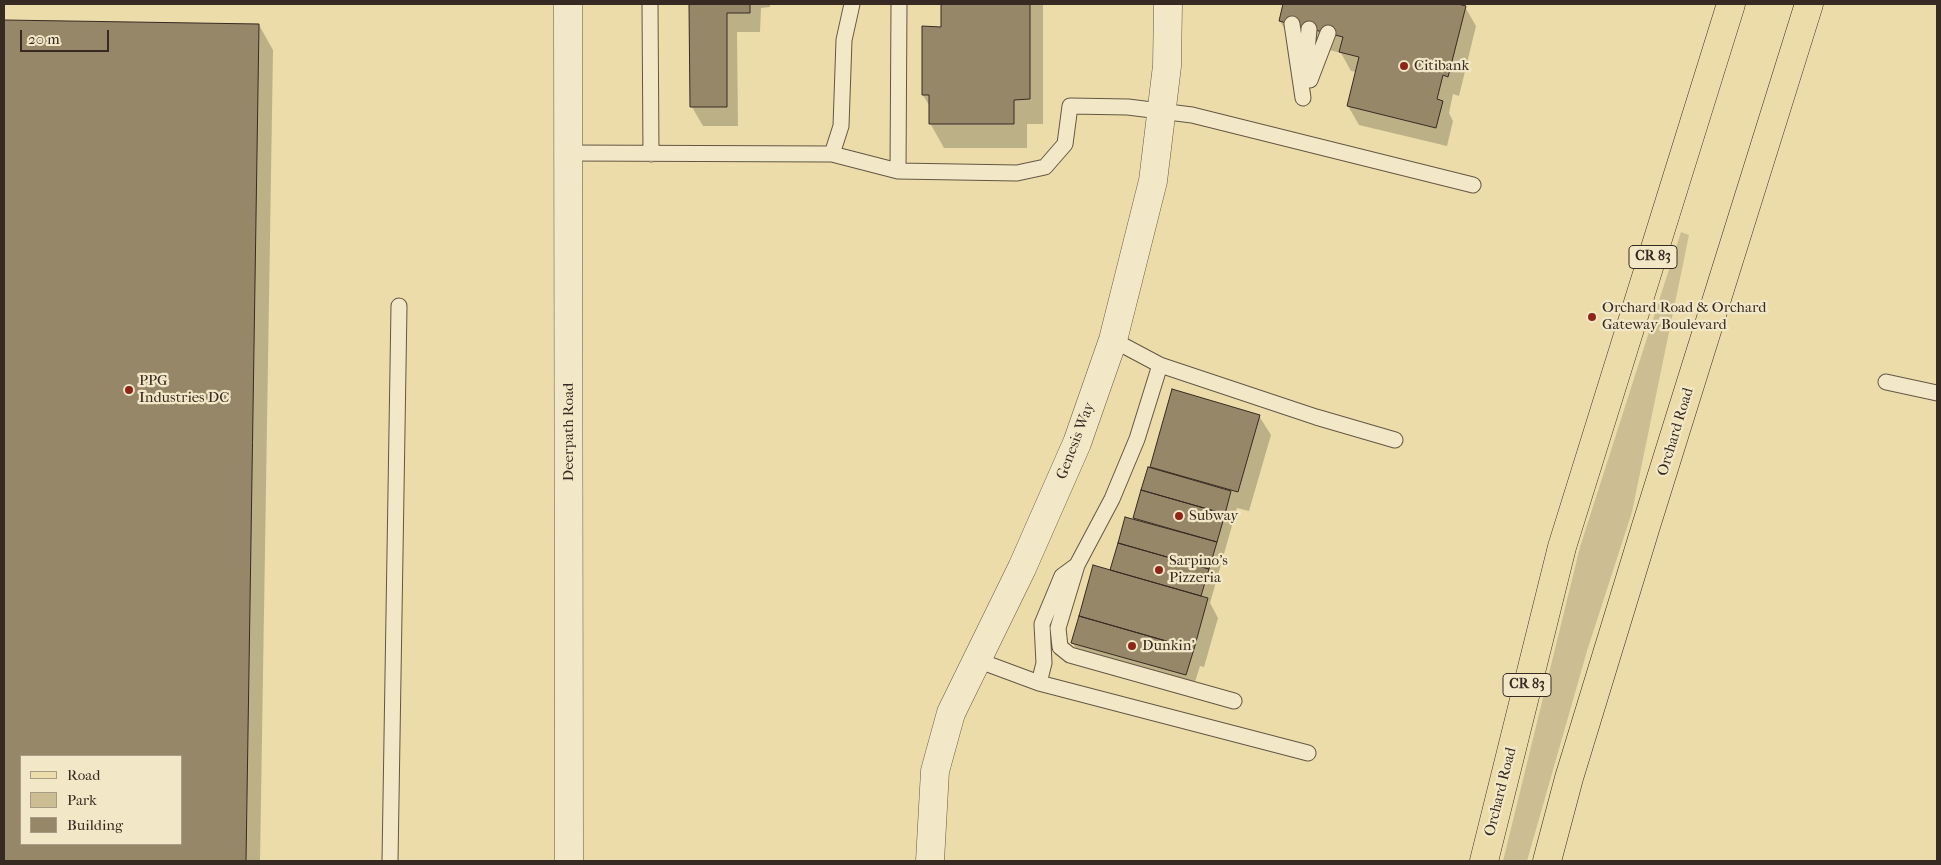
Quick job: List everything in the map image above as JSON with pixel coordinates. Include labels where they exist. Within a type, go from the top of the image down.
[{"type":"main road","name":"Orchard Road","points":[[1484,861],[1562,547],[1732,4]]},
{"type":"main road","name":"Orchard Road","points":[[1547,861],[1572,769],[1809,4]]},
{"type":"street","name":"Deerpath Road","points":[[568,4],[569,861]]},
{"type":"street","name":"Genesis Way","points":[[930,861],[935,771],[951,713],[1022,568],[1077,443],[1113,340],[1137,253],[1153,181],[1167,66],[1168,4]]},
{"type":"lane","points":[[650,4],[651,154]]},
{"type":"lane","points":[[832,154],[841,126],[844,40],[852,4]]},
{"type":"lane","points":[[898,171],[899,4]]},
{"type":"lane","points":[[1292,24],[1303,98]]},
{"type":"lane","points":[[1303,98],[1309,29]]},
{"type":"lane","points":[[1303,98],[1328,33]]},
{"type":"lane","points":[[569,152],[832,154],[898,171],[1017,173],[1045,167],[1065,144],[1070,106],[1128,108],[1192,115],[1473,185]]},
{"type":"lane","points":[[390,861],[399,306]]},
{"type":"lane","points":[[1113,340],[1160,366],[1316,417],[1395,440]]},
{"type":"lane","points":[[1160,366],[1137,439],[1112,498],[1077,565],[1058,628],[1060,647],[1070,655],[1234,701]]},
{"type":"lane","points":[[1886,382],[1937,393]]},
{"type":"lane","points":[[1039,682],[1044,663],[1042,624],[1062,576],[1077,565]]},
{"type":"lane","points":[[976,660],[1039,682],[1308,754]]},
{"type":"green space","points":[[1681,232],[1689,235],[1632,512],[1587,651],[1527,861],[1503,861],[1580,547]]},
{"type":"building","points":[[689,4],[750,4],[750,13],[727,13],[727,107],[690,107]]},
{"type":"building","points":[[941,4],[1030,4],[1030,99],[1014,100],[1014,124],[929,124],[929,95],[922,95],[922,26],[941,27]]},
{"type":"building","name":"Citibank","points":[[1283,4],[1458,4],[1466,6],[1448,77],[1443,75],[1437,99],[1443,101],[1436,128],[1347,106],[1359,57],[1339,52],[1343,37],[1279,21]]},
{"type":"building","name":"PPG Industries DC","points":[[4,20],[259,24],[246,861],[4,861]]},
{"type":"building","points":[[1172,389],[1260,415],[1238,492],[1150,467]]},
{"type":"building","points":[[1148,467],[1231,491],[1225,514],[1141,490]]},
{"type":"building","name":"Subway","points":[[1141,490],[1225,514],[1217,542],[1133,518]]},
{"type":"building","points":[[1125,517],[1217,542],[1209,569],[1118,543]]},
{"type":"building","name":"Sarpino's Pizzeria","points":[[1118,543],[1209,569],[1201,596],[1110,570]]},
{"type":"building","points":[[1093,565],[1208,598],[1194,649],[1079,616]]},
{"type":"building","name":"Dunkin'","points":[[1079,616],[1194,649],[1186,675],[1071,643]]},
{"type":"place","name":"Citibank","points":[[1404,66]]},
{"type":"place","name":"Orchard Road & Orchard Gateway Boulevard","points":[[1592,317]]},
{"type":"place","name":"PPG Industries DC","points":[[129,390]]},
{"type":"place","name":"Subway","points":[[1179,516]]},
{"type":"place","name":"Sarpino's Pizzeria","points":[[1159,570]]},
{"type":"place","name":"Dunkin'","points":[[1132,646]]}]
